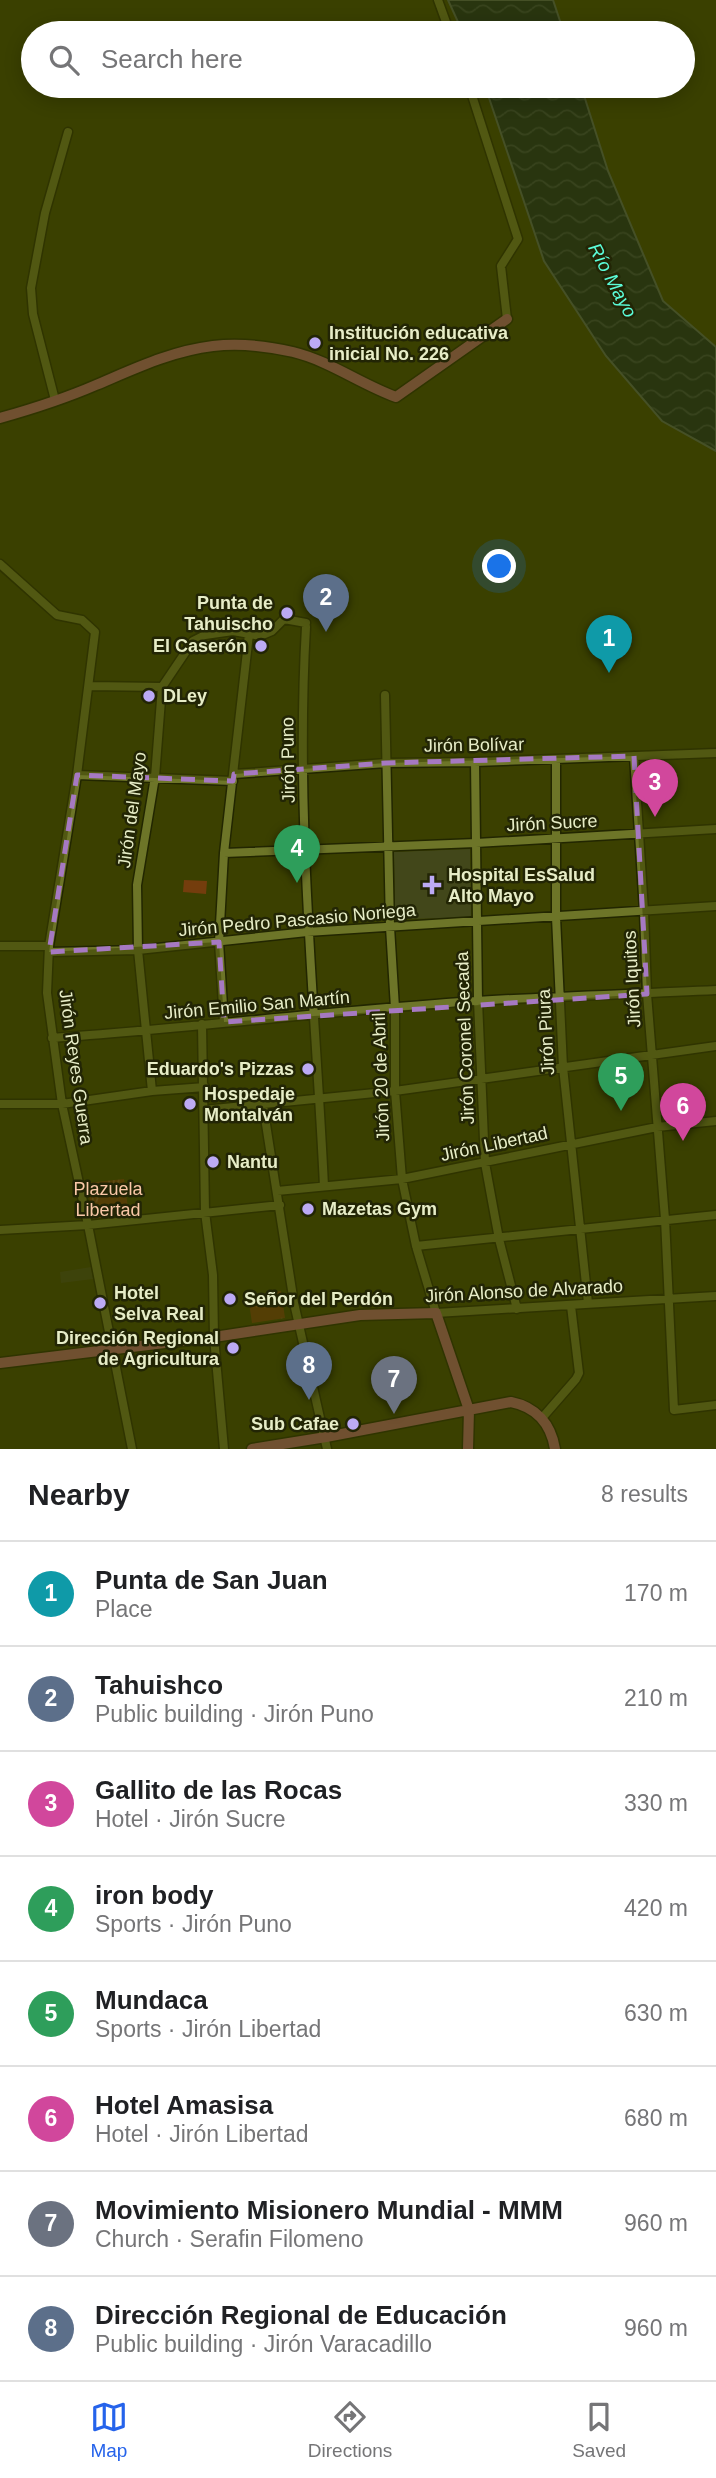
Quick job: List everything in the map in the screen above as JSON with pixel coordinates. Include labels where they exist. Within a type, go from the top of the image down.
[{"type":"main road","points":[[0,418],[55,400],[168,356],[213,346],[255,345],[295,353],[336,367],[396,397],[507,319]]},
{"type":"main road","name":"Jirón Alonso de Alvarado","points":[[0,1363],[214,1337],[360,1315],[436,1313]]},
{"type":"main road","name":"Jirón 20 de Abril","points":[[436,1313],[470,1410],[468,1449]]},
{"type":"main road","points":[[252,1449],[511,1402],[528,1407],[542,1418],[555,1449]]},
{"type":"street","points":[[438,0],[446,21]]},
{"type":"street","points":[[473,98],[519,239],[501,266],[507,319]]},
{"type":"street","points":[[55,400],[33,314],[31,288],[45,213],[68,132]]},
{"type":"street","name":"Jirón Reyes Guerra","points":[[0,564],[57,615],[82,620],[94,632],[77,775],[49,949],[47,993],[62,1104],[132,1449]]},
{"type":"street","name":"Jirón Puno","points":[[284,619],[306,625],[303,769],[307,932],[324,1186]]},
{"type":"street","name":"Jirón del Mayo","points":[[152,1091],[138,950],[137,885],[155,777],[162,687],[193,641],[205,635],[233,631],[260,636],[272,631],[284,619]]},
{"type":"street","points":[[224,1022],[219,942],[224,853],[249,634]]},
{"type":"street","points":[[89,686],[162,687]]},
{"type":"street","name":"Jirón 20 de Abril","points":[[384,695],[390,927],[395,1008],[395,1091],[402,1179],[416,1246],[436,1313]]},
{"type":"street","name":"Jirón Bolívar","points":[[77,775],[233,777],[386,763],[716,753]]},
{"type":"street","name":"Jirón Iquitos","points":[[634,756],[645,911],[647,994],[665,1219],[674,1410],[716,1405]]},
{"type":"street","name":"Jirón Piura","points":[[556,759],[556,917],[562,1067],[588,1303]]},
{"type":"street","name":"Jirón Coronel Secada","points":[[475,762],[478,1001],[485,1163],[499,1239],[517,1309]]},
{"type":"street","name":"Jirón Sucre","points":[[224,853],[476,843],[716,829]]},
{"type":"street","name":"Jirón Pedro Pascasio Noriega","points":[[0,946],[138,950],[307,932],[716,906]]},
{"type":"street","name":"Jirón Emilio San Martín","points":[[52,1038],[146,1032],[202,1024],[478,1001],[716,990]]},
{"type":"street","points":[[202,1024],[205,1212],[213,1275],[214,1337],[223,1449]]},
{"type":"street","points":[[204,1110],[395,1091],[716,1046]]},
{"type":"street","points":[[142,1092],[151,1079]]},
{"type":"street","points":[[0,1104],[62,1104],[142,1092],[205,1087]]},
{"type":"street","points":[[263,1105],[294,1303],[327,1449]]},
{"type":"street","name":"Jirón Libertad","points":[[277,1191],[402,1179],[657,1127],[716,1121]]},
{"type":"street","points":[[0,1230],[88,1225],[280,1205]]},
{"type":"street","points":[[416,1246],[716,1215]]},
{"type":"street","name":"Jirón Alonso de Alvarado","points":[[436,1313],[716,1296]]},
{"type":"street","points":[[542,1418],[579,1373],[571,1306]]},
{"type":"highlighted area","points":[[634,756],[647,994],[224,1022],[219,942],[49,952],[77,775],[233,781],[234,774],[386,763]]},
{"type":"shaded area","name":"Hospital EsSalud Alto Mayo","points":[[470,849],[471,918],[395,919],[394,852]]},
{"type":"shaded area","points":[[91,1267],[93,1279],[61,1283],[60,1272]]},
{"type":"green space","points":[[184,880],[207,881],[206,894],[183,892]]},
{"type":"green space","name":"Plazuela Libertad","points":[[124,1179],[129,1215],[93,1219],[87,1183]]},
{"type":"green space","points":[[281,1291],[285,1318],[252,1323],[248,1296]]},
{"type":"water","points":[[448,0],[553,0],[560,21],[458,21]]},
{"type":"water","name":"Río Mayo","points":[[489,98],[585,98],[608,171],[663,301],[716,347],[716,451],[662,421],[606,356],[544,261]]},
{"type":"place","name":"Institución educativa inicial No. 226","points":[[315,343]]},
{"type":"place","name":"Punta de Tahuischo","points":[[287,613]]},
{"type":"place","name":"Tahuishco","points":[[326,632]]},
{"type":"place","name":"El Caserón","points":[[261,646]]},
{"type":"place","name":"Punta de San Juan","points":[[609,673]]},
{"type":"place","name":"DLey","points":[[149,696]]},
{"type":"place","name":"Gallito de las Rocas","points":[[655,817]]},
{"type":"place","name":"iron body","points":[[297,883]]},
{"type":"place","name":"Hospital EsSalud Alto Mayo","points":[[432,885]]},
{"type":"place","name":"Eduardo's Pizzas","points":[[308,1069]]},
{"type":"place","name":"Hospedaje Montalván","points":[[190,1104]]},
{"type":"place","name":"Mundaca","points":[[621,1111]]},
{"type":"place","name":"Hotel Amasisa","points":[[683,1141]]},
{"type":"place","name":"Nantu","points":[[213,1162]]},
{"type":"place","name":"Mazetas Gym","points":[[308,1209]]},
{"type":"place","name":"Señor del Perdón","points":[[230,1299]]},
{"type":"place","name":"Hotel Selva Real","points":[[100,1303]]},
{"type":"place","name":"Dirección Regional de Agricultura","points":[[233,1348]]},
{"type":"place","name":"Dirección Regional de Educación","points":[[309,1400]]},
{"type":"place","name":"Movimiento Misionero Mundial - MMM","points":[[394,1414]]},
{"type":"place","name":"Sub Cafae","points":[[353,1424]]}]
